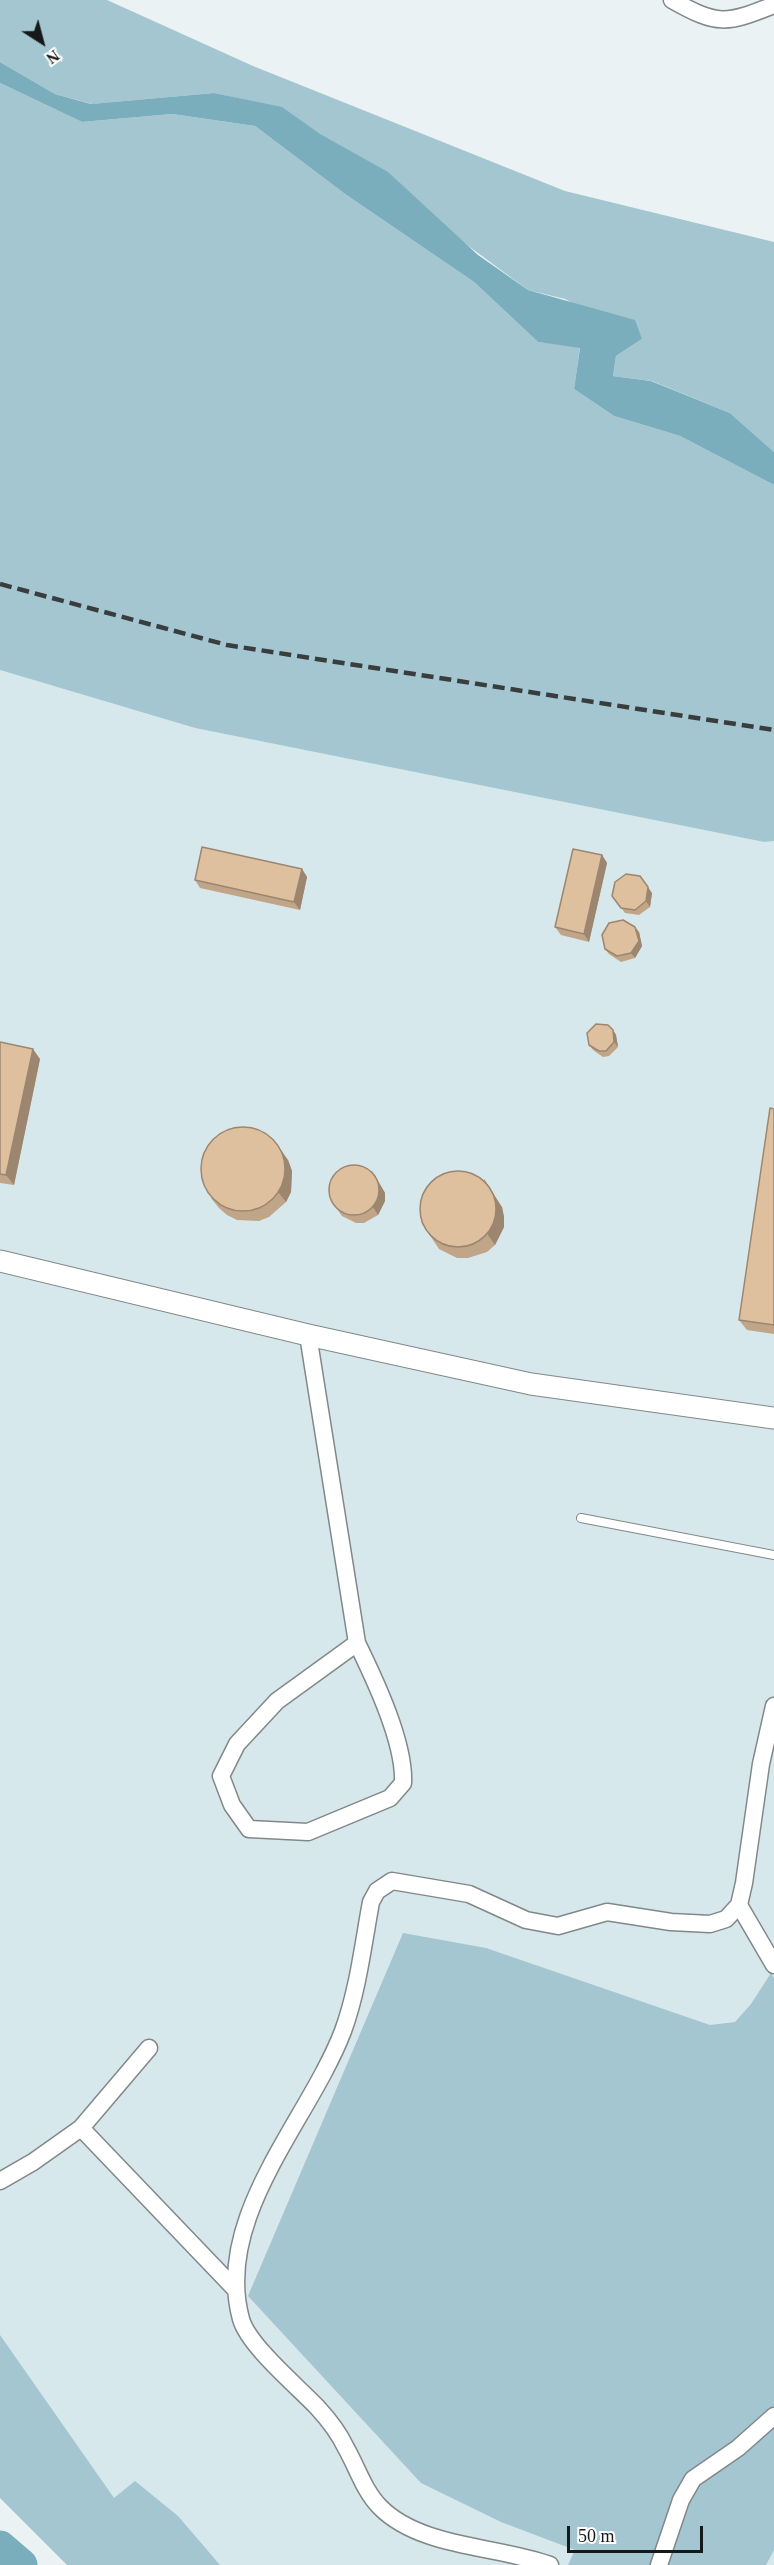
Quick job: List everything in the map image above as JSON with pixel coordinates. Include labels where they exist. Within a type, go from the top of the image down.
[{"type":"street","points":[[672,0],[702,17],[728,20],[774,5]]},
{"type":"street","points":[[0,1261],[309,1335],[531,1384],[774,1418]]},
{"type":"street","points":[[309,1335],[357,1643],[372,1674],[404,1763],[404,1783],[390,1798],[308,1832],[249,1829],[232,1805],[221,1776],[237,1744],[277,1701],[357,1643]]},
{"type":"street","points":[[550,2565],[425,2532],[403,2523],[380,2507],[368,2492],[330,2421],[251,2339],[241,2320],[236,2290],[237,2253],[257,2199],[285,2138],[311,2099],[343,2031],[356,1986],[371,1902],[382,1886],[392,1881],[469,1894],[526,1920],[558,1926],[607,1912],[671,1922],[710,1924],[726,1919],[738,1905],[751,1845],[761,1764],[774,1706]]},
{"type":"street","points":[[738,1905],[774,1965]]},
{"type":"street","points":[[0,2181],[33,2162],[81,2128],[149,2048]]},
{"type":"street","points":[[81,2128],[236,2290]]},
{"type":"street","points":[[658,2565],[681,2500],[693,2479],[738,2448],[774,2416]]},
{"type":"lane","points":[[581,1518],[774,1555]]},
{"type":"shaded area","points":[[0,0],[107,0],[253,66],[565,191],[774,242],[774,452],[730,413],[652,381],[613,376],[616,356],[642,339],[565,299],[528,290],[282,108],[214,93],[92,104],[55,94],[0,62]]},
{"type":"shaded area","points":[[0,62],[55,94],[91,104],[214,93],[282,107],[320,134],[388,172],[478,255],[528,290],[635,320],[642,339],[616,356],[613,376],[651,381],[730,413],[774,452],[774,485],[680,436],[614,416],[574,389],[580,348],[538,342],[474,282],[345,194],[255,126],[172,114],[82,122],[0,83]]},
{"type":"shaded area","points":[[0,83],[82,122],[172,114],[255,126],[345,194],[474,282],[538,342],[580,347],[574,389],[614,416],[680,436],[774,485],[774,841],[764,842],[195,728],[0,670]]},
{"type":"shaded area","points":[[0,670],[195,728],[764,842],[774,841],[774,2565],[83,2565],[0,2456]]},
{"type":"shaded area","points":[[403,1933],[486,1948],[710,2025],[735,2022],[751,2004],[771,1973],[774,1978],[774,2550],[766,2565],[568,2565],[575,2550],[501,2522],[421,2483],[248,2296]]},
{"type":"shaded area","points":[[0,2335],[114,2498],[135,2481],[178,2516],[220,2565],[67,2565],[0,2498]]},
{"type":"building","points":[[202,847],[302,869],[294,902],[195,880]]},
{"type":"building","points":[[573,849],[602,855],[584,934],[555,927]]},
{"type":"building","points":[[626,874],[640,876],[648,887],[646,901],[635,910],[621,908],[612,896],[615,882]]},
{"type":"building","points":[[623,920],[635,927],[639,941],[631,953],[617,956],[605,949],[602,935],[609,923]]},
{"type":"building","points":[[596,1024],[608,1025],[613,1030],[614,1042],[606,1051],[599,1051],[589,1045],[587,1033]]},
{"type":"building","points":[[0,1042],[33,1049],[6,1175],[0,1174]]},
{"type":"building","points":[[770,1108],[774,1109],[774,1325],[739,1320]]},
{"type":"building","points":[[243,1127],[266,1134],[278,1146],[285,1169],[278,1192],[266,1204],[243,1211],[220,1204],[208,1192],[201,1169],[208,1146],[220,1134]]},
{"type":"building","points":[[354,1165],[372,1172],[379,1190],[372,1208],[354,1215],[336,1208],[329,1190],[336,1172]]},
{"type":"building","points":[[466,1171],[479,1177],[490,1188],[496,1201],[494,1224],[479,1241],[466,1247],[450,1247],[437,1241],[422,1224],[420,1201],[426,1188],[443,1173]]},
{"type":"waterway","points":[[0,2547],[21,2565]]},
{"type":"railway","points":[[0,584],[227,645],[774,730]]}]
